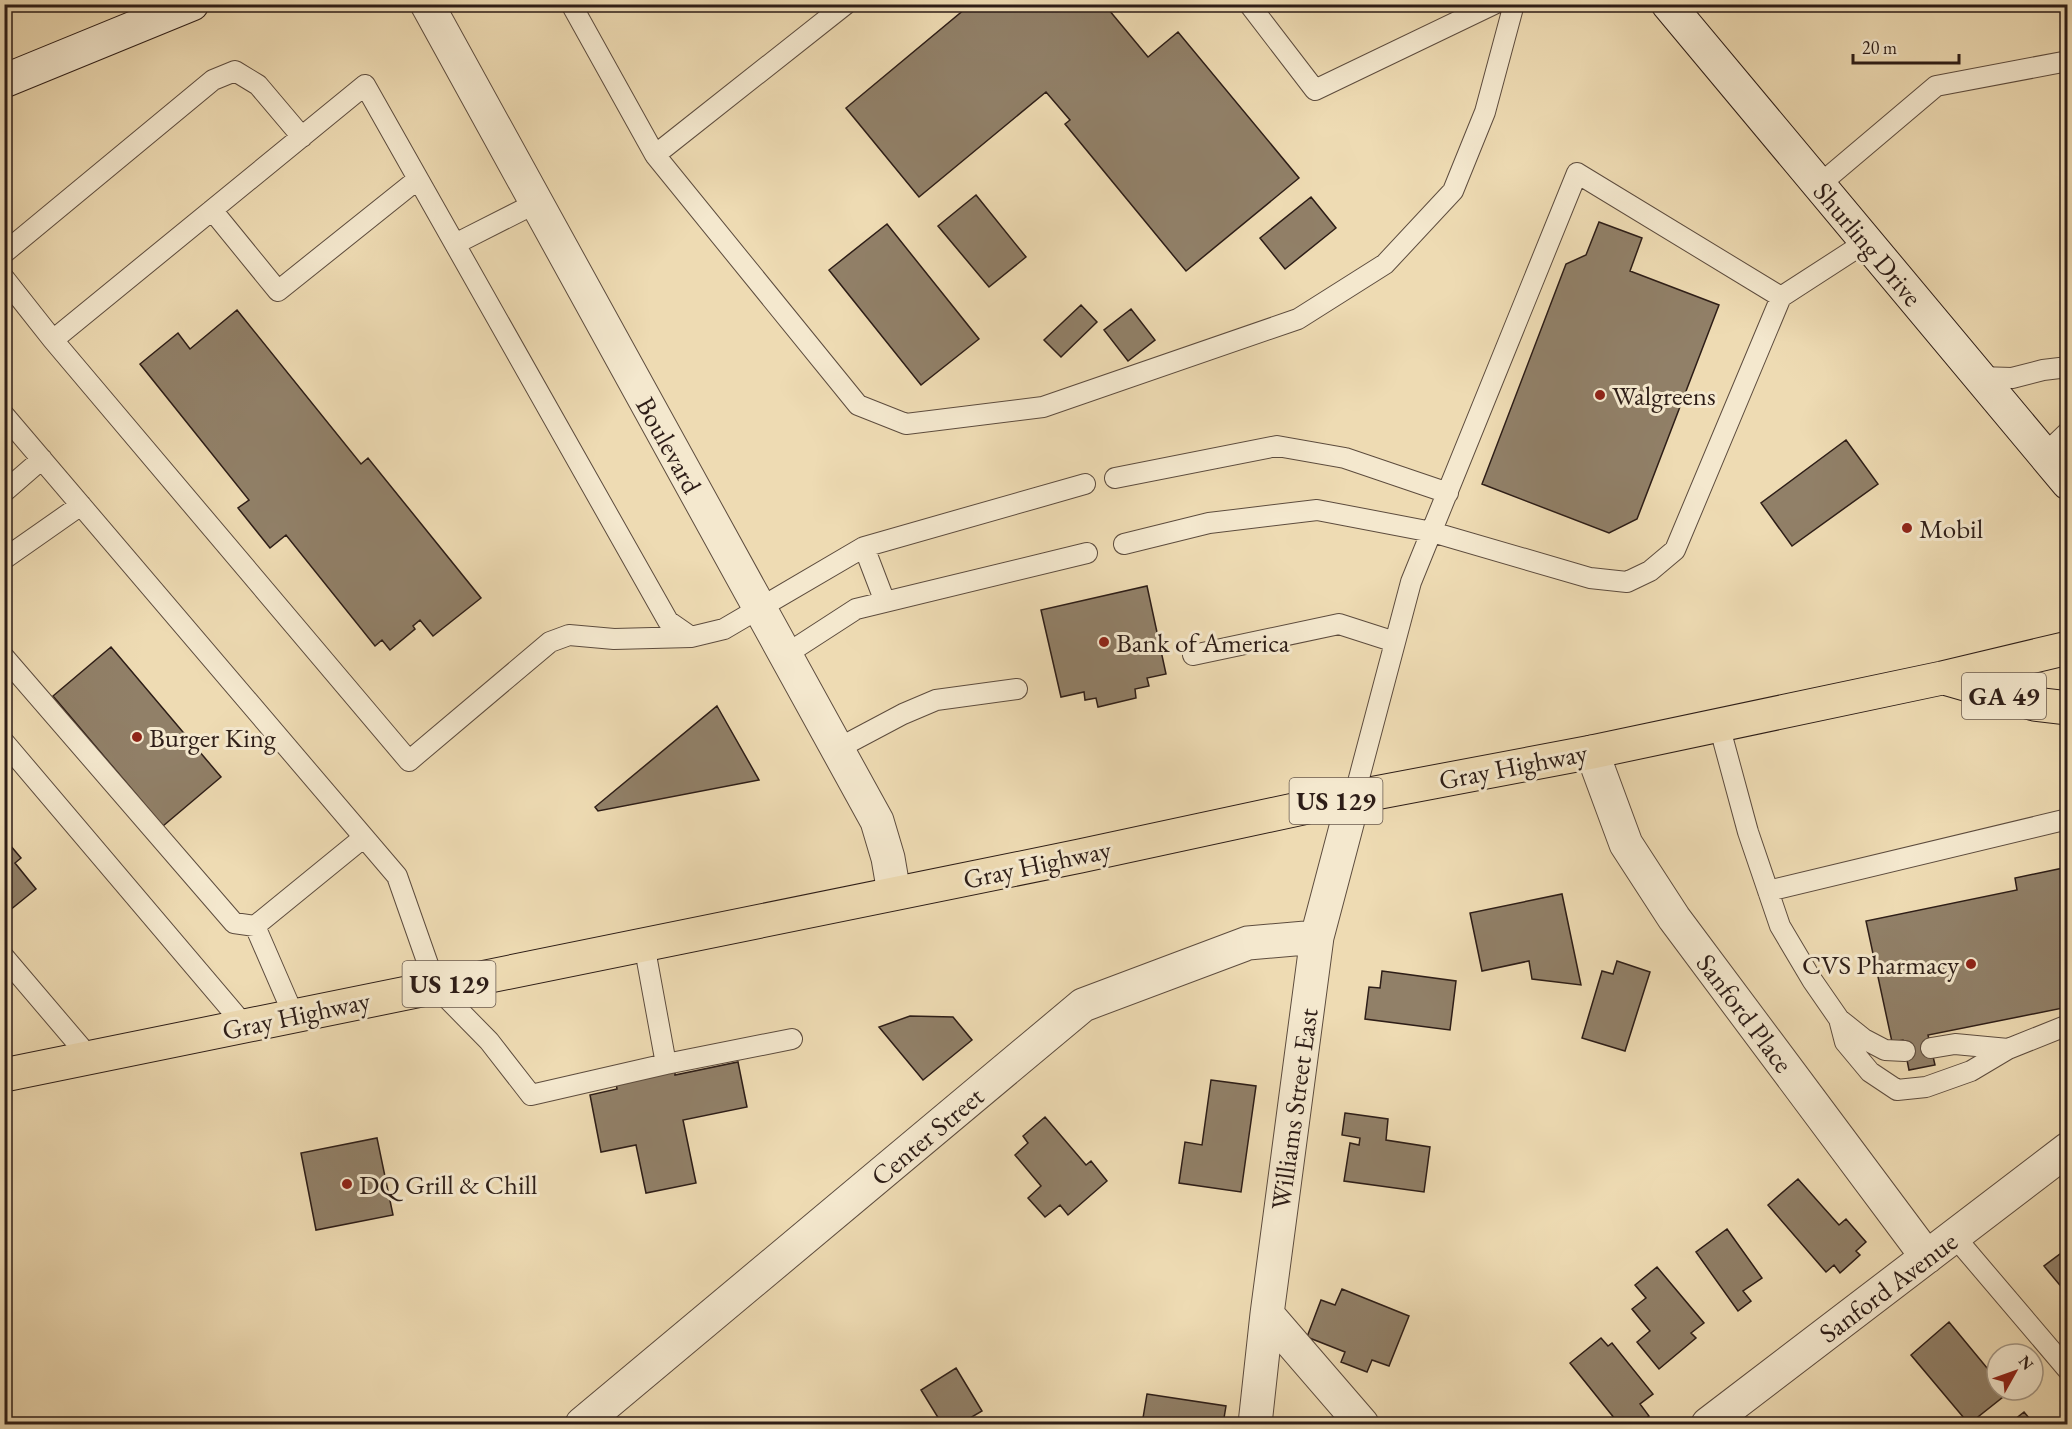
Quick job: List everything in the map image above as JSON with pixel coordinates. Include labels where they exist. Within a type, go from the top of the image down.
[{"type":"highway","name":"Gray Highway","points":[[4,1075],[1354,797],[1592,752],[1942,678],[2067,648]]},
{"type":"highway","name":"GA 49","points":[[1942,678],[2034,704],[2067,708]]},
{"type":"street","points":[[4,81],[192,4]]},
{"type":"street","name":"Boulevard","points":[[427,4],[877,821],[888,858],[894,893]]},
{"type":"street","name":"Shurling Drive","points":[[1668,4],[2067,483]]},
{"type":"street","name":"Sanford Place","points":[[1592,752],[1626,844],[1674,918],[1927,1257]]},
{"type":"street","name":"Williams Street East","points":[[1255,1425],[1267,1314],[1317,937],[1354,797]]},
{"type":"street","name":"Center Street","points":[[582,1425],[1083,1005],[1248,943],[1317,937]]},
{"type":"street","name":"Sanford Avenue","points":[[1708,1425],[2067,1149]]},
{"type":"street","points":[[1267,1314],[1362,1425]]},
{"type":"lane","points":[[570,4],[655,155],[858,405],[906,424],[1043,407],[1298,319],[1385,264],[1453,191],[1485,112],[1515,4]]},
{"type":"lane","points":[[655,155],[846,4]]},
{"type":"lane","points":[[1249,4],[1315,90],[1494,4]]},
{"type":"lane","points":[[1819,185],[1936,86],[2067,61]]},
{"type":"lane","points":[[4,252],[213,80],[235,71],[258,85],[302,137]]},
{"type":"lane","points":[[53,340],[365,85],[668,621],[691,636]]},
{"type":"lane","points":[[1354,797],[1411,582],[1577,173],[1781,297]]},
{"type":"lane","points":[[213,210],[278,291],[418,179]]},
{"type":"lane","points":[[455,244],[536,203]]},
{"type":"lane","points":[[1124,543],[1209,523],[1317,510],[1432,532],[1590,578],[1627,582],[1650,571],[1675,550],[1781,297],[1866,242]]},
{"type":"lane","points":[[4,278],[53,340],[409,761],[550,642],[569,635],[614,639],[691,636],[724,629],[864,547],[1085,484]]},
{"type":"lane","points":[[1979,377],[2012,378],[2067,367]]},
{"type":"lane","points":[[4,415],[397,876],[436,987],[489,1041],[531,1095],[792,1040]]},
{"type":"lane","points":[[2044,455],[2067,432]]},
{"type":"lane","points":[[1115,478],[1276,446],[1345,458],[1448,493]]},
{"type":"lane","points":[[4,492],[42,459]]},
{"type":"lane","points":[[4,559],[81,505]]},
{"type":"lane","points":[[864,547],[885,602]]},
{"type":"lane","points":[[785,655],[856,609],[1087,553]]},
{"type":"lane","points":[[1193,655],[1339,624],[1395,642]]},
{"type":"lane","points":[[4,657],[234,923],[255,926],[363,838]]},
{"type":"lane","points":[[837,749],[903,714],[936,700],[1017,689]]},
{"type":"lane","points":[[1719,725],[1748,832],[1780,926],[1812,980],[1839,1019],[1864,1039],[1885,1050],[1905,1051]]},
{"type":"lane","points":[[4,742],[245,1026]]},
{"type":"lane","points":[[1768,891],[2067,819]]},
{"type":"lane","points":[[255,926],[294,1016]]},
{"type":"lane","points":[[644,944],[666,1065]]},
{"type":"lane","points":[[4,957],[90,1058]]},
{"type":"lane","points":[[1839,1019],[1845,1042],[1869,1072],[1897,1090],[1926,1087],[1971,1071],[2008,1049],[2067,1025]]},
{"type":"lane","points":[[1931,1048],[1955,1044],[2008,1049]]},
{"type":"lane","points":[[1954,1236],[2067,1370]]},
{"type":"building","points":[[971,4],[1104,4],[1148,57],[1178,32],[1299,178],[1186,271],[1065,124],[1070,120],[1046,92],[919,197],[846,108]]},
{"type":"building","points":[[976,195],[1026,257],[989,287],[938,226]]},
{"type":"building","points":[[1311,197],[1336,228],[1285,269],[1260,238]]},
{"type":"building","name":"Walgreens","points":[[1599,222],[1642,238],[1630,271],[1719,305],[1637,519],[1609,533],[1482,484],[1566,264],[1586,255]]},
{"type":"building","points":[[887,224],[979,339],[921,385],[829,270]]},
{"type":"building","points":[[1081,305],[1097,322],[1061,357],[1044,340]]},
{"type":"building","points":[[1131,309],[1155,340],[1128,361],[1104,330]]},
{"type":"building","points":[[237,310],[361,464],[368,458],[481,598],[433,636],[420,620],[413,626],[415,629],[390,650],[382,640],[375,646],[286,535],[270,548],[238,508],[249,500],[140,364],[178,333],[190,349]]},
{"type":"building","points":[[1846,440],[1878,484],[1792,546],[1761,503]]},
{"type":"building","name":"Bank of America","points":[[1147,586],[1166,674],[1147,678],[1149,686],[1135,689],[1136,698],[1098,707],[1096,698],[1085,700],[1084,692],[1061,697],[1041,610]]},
{"type":"building","name":"Burger King","points":[[111,647],[221,777],[163,826],[53,696]]},
{"type":"building","points":[[717,706],[759,780],[598,811],[595,807]]},
{"type":"building","points":[[4,838],[21,858],[15,863],[36,889],[4,915]]},
{"type":"building","name":"CVS Pharmacy","points":[[2068,867],[2068,1007],[1928,1035],[1935,1065],[1909,1070],[1903,1040],[1892,1042],[1866,921],[2017,890],[2015,878]]},
{"type":"building","points":[[1562,894],[1581,985],[1532,979],[1529,961],[1482,971],[1470,913]]},
{"type":"building","points":[[1617,961],[1650,972],[1625,1051],[1582,1038],[1602,971],[1613,974]]},
{"type":"building","points":[[1382,971],[1456,981],[1450,1030],[1365,1019],[1369,987],[1380,988]]},
{"type":"building","points":[[910,1016],[953,1017],[972,1040],[923,1080],[879,1027]]},
{"type":"building","points":[[738,1062],[747,1107],[683,1120],[696,1183],[646,1193],[636,1145],[601,1152],[590,1095],[617,1089],[616,1083],[675,1072],[675,1075]]},
{"type":"building","points":[[1211,1080],[1256,1086],[1241,1192],[1179,1183],[1185,1142],[1202,1145]]},
{"type":"building","points":[[1345,1113],[1388,1119],[1386,1140],[1430,1147],[1424,1192],[1344,1181],[1350,1143],[1359,1145],[1360,1138],[1342,1135]]},
{"type":"building","points":[[1045,1117],[1086,1165],[1091,1161],[1107,1181],[1068,1215],[1060,1205],[1045,1217],[1028,1198],[1041,1186],[1015,1155],[1028,1143],[1023,1136]]},
{"type":"building","name":"DQ Grill & Chill","points":[[377,1138],[393,1215],[316,1230],[301,1153]]},
{"type":"building","points":[[1798,1179],[1839,1225],[1846,1219],[1866,1242],[1856,1251],[1860,1255],[1840,1273],[1834,1265],[1826,1272],[1768,1205]]},
{"type":"building","points":[[1727,1229],[1762,1278],[1743,1291],[1751,1301],[1738,1311],[1696,1252]]},
{"type":"building","points":[[2068,1248],[2068,1295],[2044,1266]]},
{"type":"building","points":[[1657,1267],[1704,1323],[1691,1333],[1696,1338],[1659,1369],[1637,1342],[1650,1331],[1632,1309],[1646,1298],[1635,1285]]},
{"type":"building","points":[[1342,1289],[1409,1316],[1389,1366],[1372,1360],[1367,1372],[1341,1362],[1345,1352],[1307,1337],[1321,1300],[1335,1305]]},
{"type":"building","points":[[1949,1322],[1985,1366],[1985,1402],[1997,1402],[1969,1424],[1911,1355]]},
{"type":"building","points":[[1601,1338],[1608,1346],[1612,1343],[1653,1394],[1640,1404],[1649,1416],[1639,1424],[1619,1424],[1570,1363]]},
{"type":"building","points":[[956,1368],[982,1411],[960,1424],[942,1424],[921,1390]]},
{"type":"building","points":[[1147,1394],[1226,1406],[1223,1424],[1142,1424]]},
{"type":"building","points":[[2024,1412],[2034,1424],[2009,1424]]},
{"type":"place","name":"Walgreens","points":[[1600,395]]},
{"type":"place","name":"Mobil","points":[[1907,528]]},
{"type":"place","name":"Bank of America","points":[[1104,642]]},
{"type":"place","name":"Burger King","points":[[137,737]]},
{"type":"place","name":"CVS Pharmacy","points":[[1971,964]]},
{"type":"place","name":"DQ Grill & Chill","points":[[347,1184]]}]
